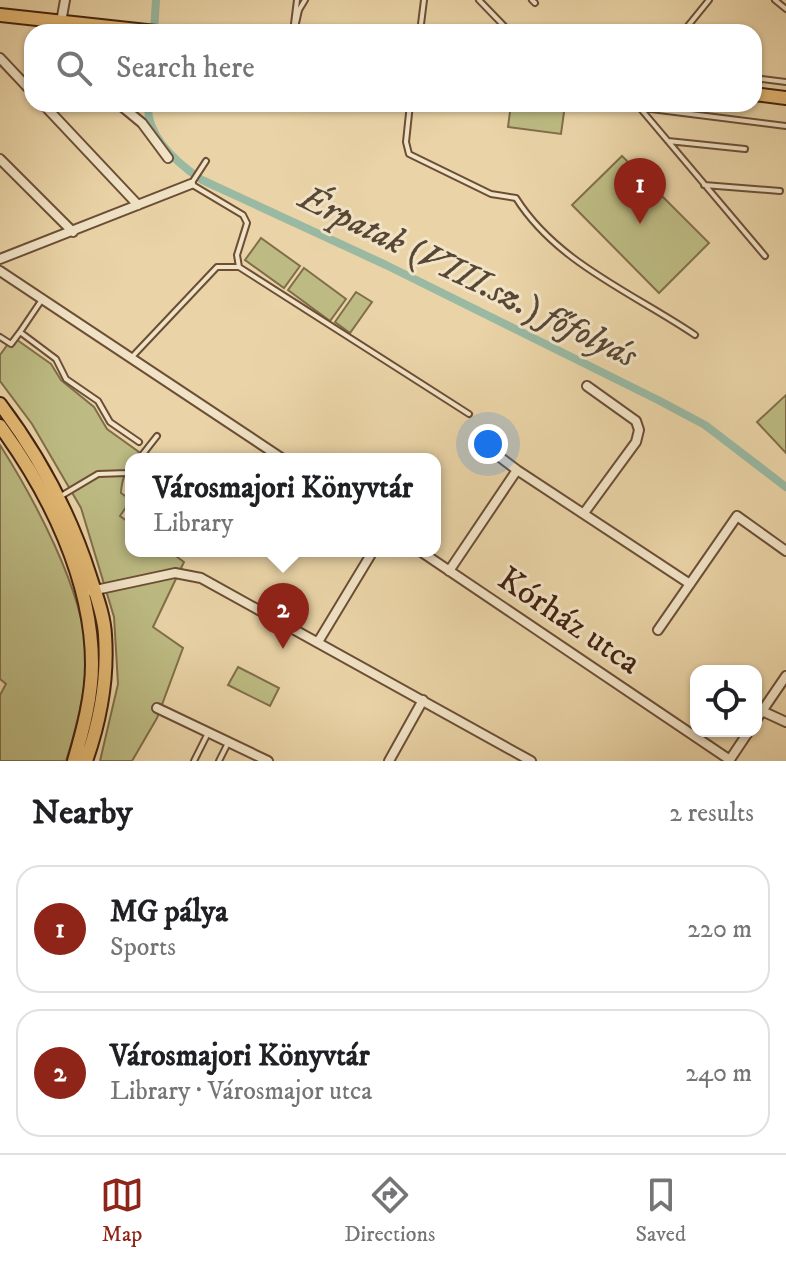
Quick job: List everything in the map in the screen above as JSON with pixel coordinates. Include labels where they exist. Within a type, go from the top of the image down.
[{"type":"main road","points":[[0,15],[72,24]]},
{"type":"main road","points":[[762,95],[786,98]]},
{"type":"main road","points":[[0,404],[59,497],[78,539],[89,592],[92,666],[86,711],[74,761]]},
{"type":"main road","points":[[0,426],[50,508],[105,631],[103,693],[86,761]]},
{"type":"street","points":[[61,22],[65,0]]},
{"type":"street","points":[[0,58],[24,84]]},
{"type":"street","points":[[51,112],[138,205]]},
{"type":"street","points":[[129,112],[142,123],[168,158]]},
{"type":"street","points":[[0,159],[73,232]]},
{"type":"street","points":[[0,259],[191,184]]},
{"type":"street","points":[[0,271],[274,453]]},
{"type":"street","points":[[584,513],[636,442],[639,430],[636,421],[587,386]]},
{"type":"street","points":[[476,439],[517,470],[690,584]]},
{"type":"street","points":[[449,571],[517,470]]},
{"type":"street","points":[[658,630],[737,516],[786,551]]},
{"type":"street","points":[[318,642],[369,557]]},
{"type":"street","name":"Kórház utca","points":[[429,557],[729,760]]},
{"type":"street","points":[[89,592],[144,578],[187,574],[227,591],[531,761]]},
{"type":"street","points":[[786,676],[762,711],[786,722]]},
{"type":"street","points":[[389,761],[423,700]]},
{"type":"street","points":[[157,708],[268,761]]},
{"type":"street","points":[[729,760],[745,737]]},
{"type":"lane","points":[[295,24],[297,0]]},
{"type":"lane","points":[[296,24],[305,0]]},
{"type":"lane","points":[[421,24],[424,0]]},
{"type":"lane","points":[[479,0],[502,24]]},
{"type":"lane","points":[[690,24],[709,0]]},
{"type":"lane","points":[[775,0],[786,9]]},
{"type":"lane","points":[[762,79],[786,82]]},
{"type":"lane","points":[[409,112],[406,142],[409,154],[491,194],[516,198],[531,221],[564,252],[695,335]]},
{"type":"lane","points":[[645,112],[765,256]]},
{"type":"lane","points":[[684,112],[786,126]]},
{"type":"lane","points":[[668,141],[745,149]]},
{"type":"lane","points":[[206,161],[191,184],[243,215],[247,223],[237,255],[239,267]]},
{"type":"lane","points":[[704,185],[780,191]]},
{"type":"lane","points":[[131,358],[217,267],[239,267],[469,414]]},
{"type":"lane","points":[[0,337],[11,344],[42,299]]},
{"type":"lane","points":[[20,332],[56,359],[66,379],[98,401],[110,422],[139,442]]},
{"type":"lane","points":[[144,453],[157,436]]},
{"type":"lane","points":[[59,497],[98,474],[125,474]]},
{"type":"lane","points":[[194,761],[208,733]]},
{"type":"lane","points":[[219,761],[228,743]]},
{"type":"shaded area","points":[[510,112],[564,112],[561,134],[508,127]]},
{"type":"shaded area","points":[[622,156],[709,243],[659,293],[572,205]]},
{"type":"shaded area","points":[[261,238],[300,266],[284,288],[245,260]]},
{"type":"shaded area","points":[[304,268],[346,299],[330,321],[288,290]]},
{"type":"shaded area","points":[[356,292],[372,302],[350,333],[335,322]]},
{"type":"shaded area","points":[[13,337],[51,364],[61,380],[94,407],[107,429],[139,452],[125,453],[121,493],[125,496],[125,509],[120,516],[125,520],[125,557],[177,557],[184,562],[153,627],[183,648],[157,718],[132,761],[100,761],[118,684],[114,617],[81,508],[32,424],[0,381],[0,355]]},
{"type":"shaded area","points":[[786,395],[786,453],[757,422]]},
{"type":"shaded area","points":[[0,445],[55,545],[83,628],[85,680],[66,761],[0,761],[0,695],[6,684],[0,679]]},
{"type":"shaded area","points":[[238,667],[279,688],[270,706],[228,685]]},
{"type":"waterway","name":"Érpatak (VIII.sz.) főfolyás","points":[[154,24],[156,0]]},
{"type":"waterway","name":"Érpatak (VIII.sz.) főfolyás","points":[[149,112],[152,127],[165,148],[202,180],[386,265],[658,400],[705,425],[786,487]]},
{"type":"place","name":"MG pálya","points":[[640,224]]},
{"type":"place","name":"Városmajori Könyvtár","points":[[283,649]]}]
